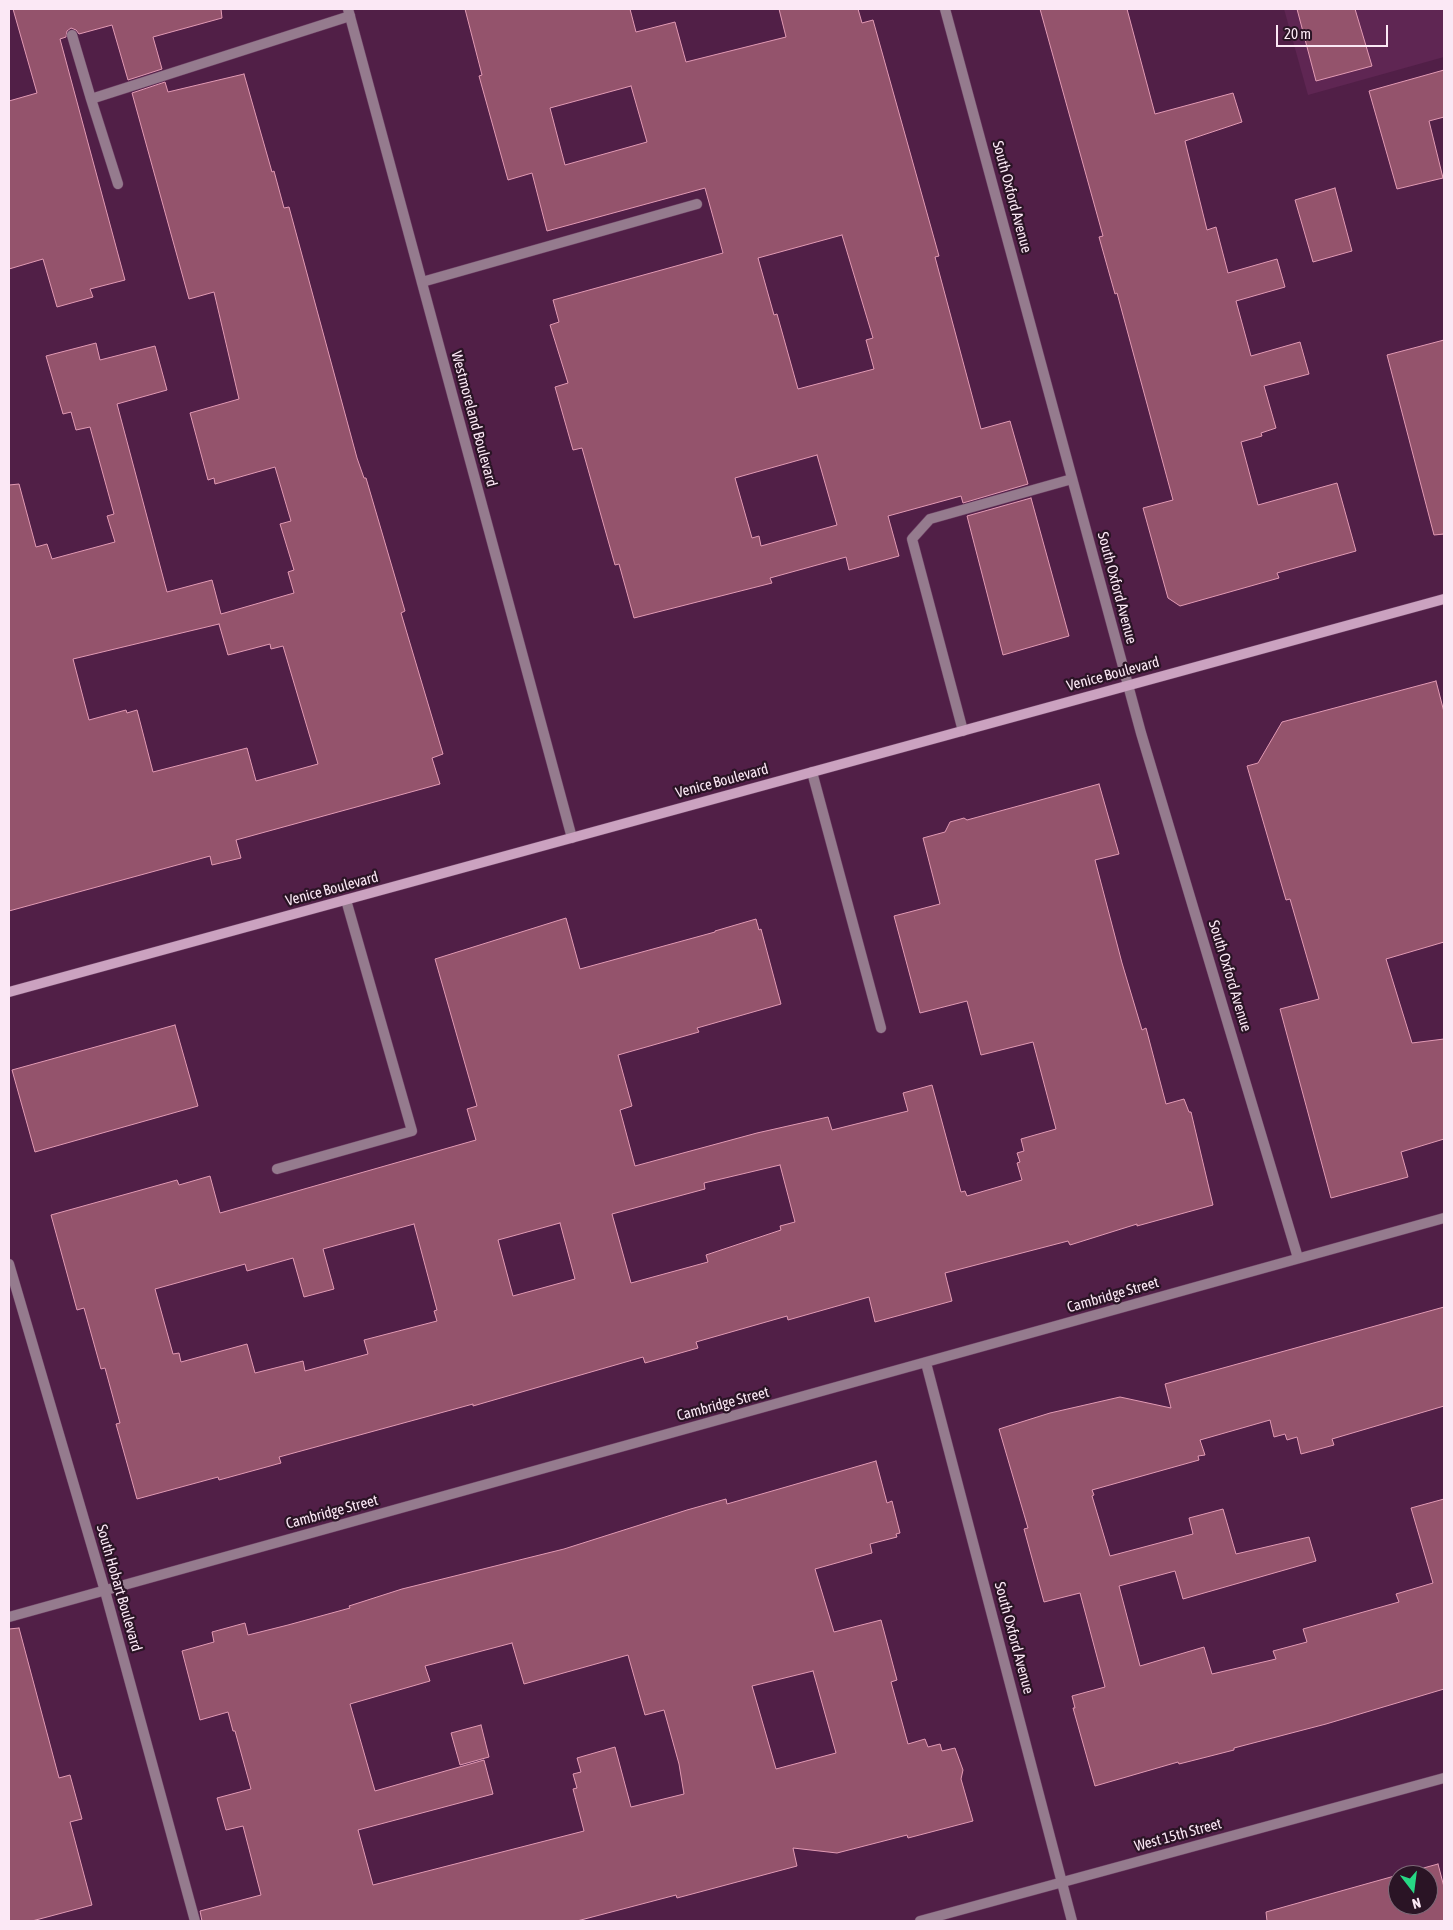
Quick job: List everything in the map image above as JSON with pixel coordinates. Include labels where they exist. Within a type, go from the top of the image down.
[{"type":"main road","name":"Venice Boulevard","points":[[9,992],[962,730],[1444,600]]},
{"type":"street","name":"South Oxford Avenue","points":[[945,9],[1128,686],[1298,1258]]},
{"type":"street","points":[[91,99],[349,12]]},
{"type":"street","name":"Westmoreland Boulevard","points":[[349,12],[572,838]]},
{"type":"street","points":[[72,35],[118,184]]},
{"type":"street","points":[[422,282],[697,204]]},
{"type":"street","points":[[962,730],[912,539],[930,519],[1072,479]]},
{"type":"street","points":[[812,772],[832,856],[881,1028]]},
{"type":"street","points":[[277,1169],[412,1131],[346,900]]},
{"type":"street","name":"Cambridge Street","points":[[9,1617],[1444,1218]]},
{"type":"street","name":"South Hobart Boulevard","points":[[9,1264],[105,1591],[195,1921]]},
{"type":"street","name":"South Oxford Avenue","points":[[926,1363],[1072,1921]]},
{"type":"street","name":"West 15th Street","points":[[920,1921],[1444,1778]]},
{"type":"shaded area","points":[[1284,9],[1444,9],[1444,57],[1308,95]]},
{"type":"building","points":[[13,9],[221,9],[222,18],[153,37],[162,69],[128,80],[112,25],[79,34],[71,28],[67,31],[66,37],[60,39],[125,280],[90,289],[93,297],[57,307],[43,259],[9,269],[9,101],[37,93]]},
{"type":"building","points":[[465,9],[630,9],[636,32],[675,22],[686,62],[786,37],[779,9],[858,9],[862,23],[873,20],[939,256],[935,257],[981,429],[1010,421],[1028,484],[963,503],[961,496],[888,516],[899,556],[849,570],[846,557],[770,578],[772,583],[634,618],[619,564],[615,565],[582,448],[573,450],[555,387],[568,383],[550,325],[559,322],[553,300],[723,253],[705,188],[547,231],[532,173],[508,180],[479,76],[482,75]],"holes":[[[631,86],[647,142],[565,165],[550,108]],[[842,235],[873,338],[866,340],[874,369],[798,389],[777,314],[774,315],[758,258]],[[817,455],[837,525],[761,546],[759,536],[752,538],[735,478]]]},
{"type":"building","points":[[1040,9],[1127,9],[1155,114],[1233,93],[1242,122],[1185,141],[1207,230],[1216,227],[1228,273],[1277,259],[1285,287],[1236,301],[1251,356],[1300,342],[1309,374],[1264,386],[1276,428],[1261,433],[1262,436],[1241,442],[1258,505],[1337,483],[1356,551],[1277,573],[1279,578],[1180,606],[1168,598],[1143,508],[1173,500],[1117,293],[1115,294],[1099,237],[1103,236]]},
{"type":"building","points":[[1297,9],[1355,9],[1372,66],[1316,81]]},
{"type":"building","points":[[1444,70],[1444,117],[1429,121],[1443,178],[1397,189],[1369,91]]},
{"type":"building","points":[[244,74],[284,208],[289,207],[357,458],[364,478],[366,478],[405,611],[401,613],[443,754],[432,758],[440,784],[236,840],[241,858],[212,865],[210,856],[9,911],[9,485],[19,484],[36,547],[47,544],[52,559],[115,542],[107,516],[114,514],[90,427],[76,430],[71,412],[63,414],[46,356],[96,343],[100,360],[155,346],[167,390],[117,404],[167,592],[212,580],[221,614],[294,593],[288,572],[294,570],[280,524],[291,521],[275,467],[215,484],[214,478],[208,480],[190,413],[239,399],[214,292],[189,299],[132,93],[165,82],[168,92]],"holes":[[[219,624],[228,655],[270,644],[271,649],[283,646],[318,764],[256,781],[247,748],[153,772],[137,710],[127,713],[126,710],[89,720],[73,659]]]},
{"type":"building","points":[[1335,188],[1352,251],[1313,262],[1295,200]]},
{"type":"building","points":[[1444,340],[1444,534],[1434,535],[1387,355]]},
{"type":"building","points":[[1031,498],[1069,636],[1003,655],[967,516]]},
{"type":"building","points":[[1436,681],[1444,712],[1444,942],[1386,959],[1412,1043],[1444,1039],[1444,1139],[1401,1152],[1408,1177],[1331,1198],[1280,1009],[1319,999],[1290,899],[1286,900],[1247,766],[1258,763],[1282,722]]},
{"type":"building","points":[[1099,784],[1119,854],[1095,860],[1122,963],[1142,1030],[1146,1028],[1166,1104],[1184,1099],[1189,1112],[1191,1112],[1213,1205],[1137,1226],[1137,1224],[1070,1245],[1068,1241],[945,1273],[952,1301],[875,1322],[869,1297],[788,1320],[787,1316],[696,1342],[698,1348],[645,1363],[643,1357],[473,1406],[473,1404],[279,1457],[281,1463],[219,1480],[218,1477],[137,1499],[116,1424],[120,1423],[105,1368],[101,1369],[84,1308],[77,1310],[51,1215],[177,1180],[179,1185],[210,1176],[220,1213],[476,1140],[467,1109],[477,1106],[435,959],[566,918],[580,969],[756,919],[759,930],[761,929],[781,1004],[697,1028],[699,1032],[618,1055],[632,1106],[620,1110],[635,1166],[757,1133],[828,1117],[832,1130],[908,1111],[903,1093],[932,1085],[961,1192],[965,1191],[967,1196],[1022,1180],[1017,1163],[1020,1162],[1017,1153],[1024,1151],[1021,1139],[1056,1129],[1033,1042],[981,1055],[967,1001],[920,1013],[894,916],[940,904],[923,838],[945,832],[950,822],[964,818],[967,820]],"holes":[[[780,1165],[795,1222],[780,1226],[781,1230],[706,1255],[708,1262],[631,1283],[612,1214],[705,1189],[704,1183]],[[560,1223],[575,1279],[513,1296],[498,1240]],[[414,1224],[437,1310],[434,1311],[437,1321],[364,1340],[368,1354],[305,1371],[303,1361],[255,1373],[247,1344],[181,1362],[179,1353],[173,1354],[155,1289],[245,1264],[247,1271],[293,1258],[304,1297],[334,1289],[323,1249]]]},
{"type":"building","points":[[175,1025],[198,1106],[35,1152],[12,1070]]},
{"type":"building","points":[[1444,1307],[1444,1406],[1332,1439],[1334,1445],[1301,1454],[1297,1437],[1287,1440],[1285,1434],[1274,1437],[1270,1420],[1200,1440],[1205,1455],[1198,1456],[1199,1460],[1092,1490],[1094,1495],[1092,1496],[1110,1556],[1193,1534],[1189,1518],[1223,1509],[1236,1554],[1309,1537],[1316,1561],[1183,1599],[1175,1571],[1119,1586],[1140,1666],[1204,1647],[1212,1674],[1276,1659],[1273,1651],[1307,1642],[1303,1629],[1399,1602],[1396,1594],[1433,1583],[1411,1508],[1444,1499],[1444,1689],[1326,1724],[1234,1748],[1234,1750],[1179,1764],[1178,1762],[1095,1786],[1073,1708],[1075,1708],[1072,1696],[1105,1687],[1080,1593],[1044,1602],[1024,1529],[1028,1528],[999,1429],[1050,1413],[1120,1397],[1171,1408],[1165,1384]]},
{"type":"building","points":[[876,1461],[887,1503],[892,1501],[900,1533],[896,1534],[897,1537],[870,1544],[872,1553],[815,1569],[834,1632],[881,1620],[897,1680],[891,1682],[908,1744],[925,1739],[928,1747],[940,1744],[942,1751],[955,1748],[963,1770],[961,1779],[973,1821],[908,1838],[907,1835],[837,1853],[793,1848],[797,1866],[677,1898],[676,1895],[577,1921],[202,1921],[200,1911],[261,1895],[243,1826],[226,1830],[217,1798],[251,1789],[235,1731],[233,1731],[228,1712],[200,1720],[182,1651],[214,1642],[212,1632],[245,1623],[248,1635],[350,1608],[349,1606],[402,1589],[564,1549],[726,1499],[727,1504]],"holes":[[[512,1643],[524,1684],[628,1655],[645,1715],[664,1710],[679,1764],[684,1794],[631,1807],[615,1747],[577,1758],[581,1772],[573,1774],[577,1788],[573,1789],[584,1831],[373,1885],[358,1830],[493,1794],[484,1760],[375,1791],[350,1704],[430,1681],[425,1666]],[[813,1671],[836,1753],[776,1769],[752,1686]]]},
{"type":"building","points":[[19,1628],[59,1778],[70,1775],[82,1819],[70,1822],[92,1905],[32,1921],[9,1921],[9,1629]]},
{"type":"building","points":[[481,1725],[489,1757],[460,1765],[451,1733]]},
{"type":"building","points":[[1438,1864],[1444,1887],[1444,1921],[1267,1921],[1266,1912],[1388,1878],[1388,1915],[1438,1915],[1438,1865],[1434,1865]]}]
